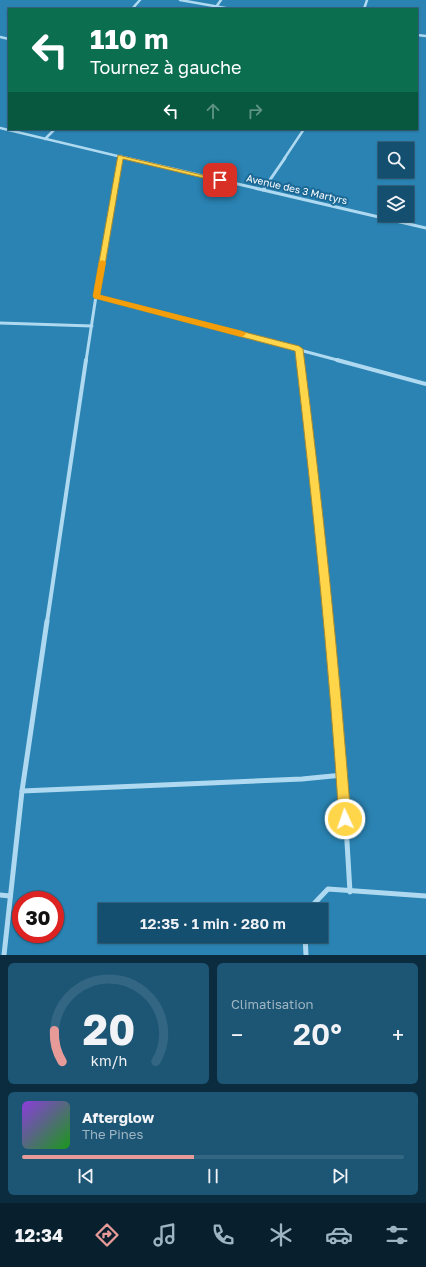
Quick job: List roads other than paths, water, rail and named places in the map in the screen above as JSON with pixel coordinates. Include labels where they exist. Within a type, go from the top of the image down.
[{"type":"street","points":[[133,8],[140,0]]},
{"type":"street","points":[[180,0],[224,8]]},
{"type":"street","points":[[216,7],[221,0]]},
{"type":"street","name":"Avenue des 3 Martyrs","points":[[8,130],[426,228]]},
{"type":"street","points":[[45,139],[53,130]]},
{"type":"street","points":[[263,190],[303,130]]},
{"type":"street","points":[[4,955],[22,791],[96,296],[121,156]]},
{"type":"street","points":[[96,296],[426,384]]},
{"type":"street","points":[[0,323],[92,326]]},
{"type":"street","points":[[299,349],[308,422],[343,775],[350,892]]},
{"type":"street","points":[[22,791],[302,779],[343,775]]},
{"type":"street","points":[[315,903],[328,889],[350,892],[426,896]]},
{"type":"street","points":[[0,895],[10,896]]},
{"type":"street","points":[[305,943],[306,955]]}]
